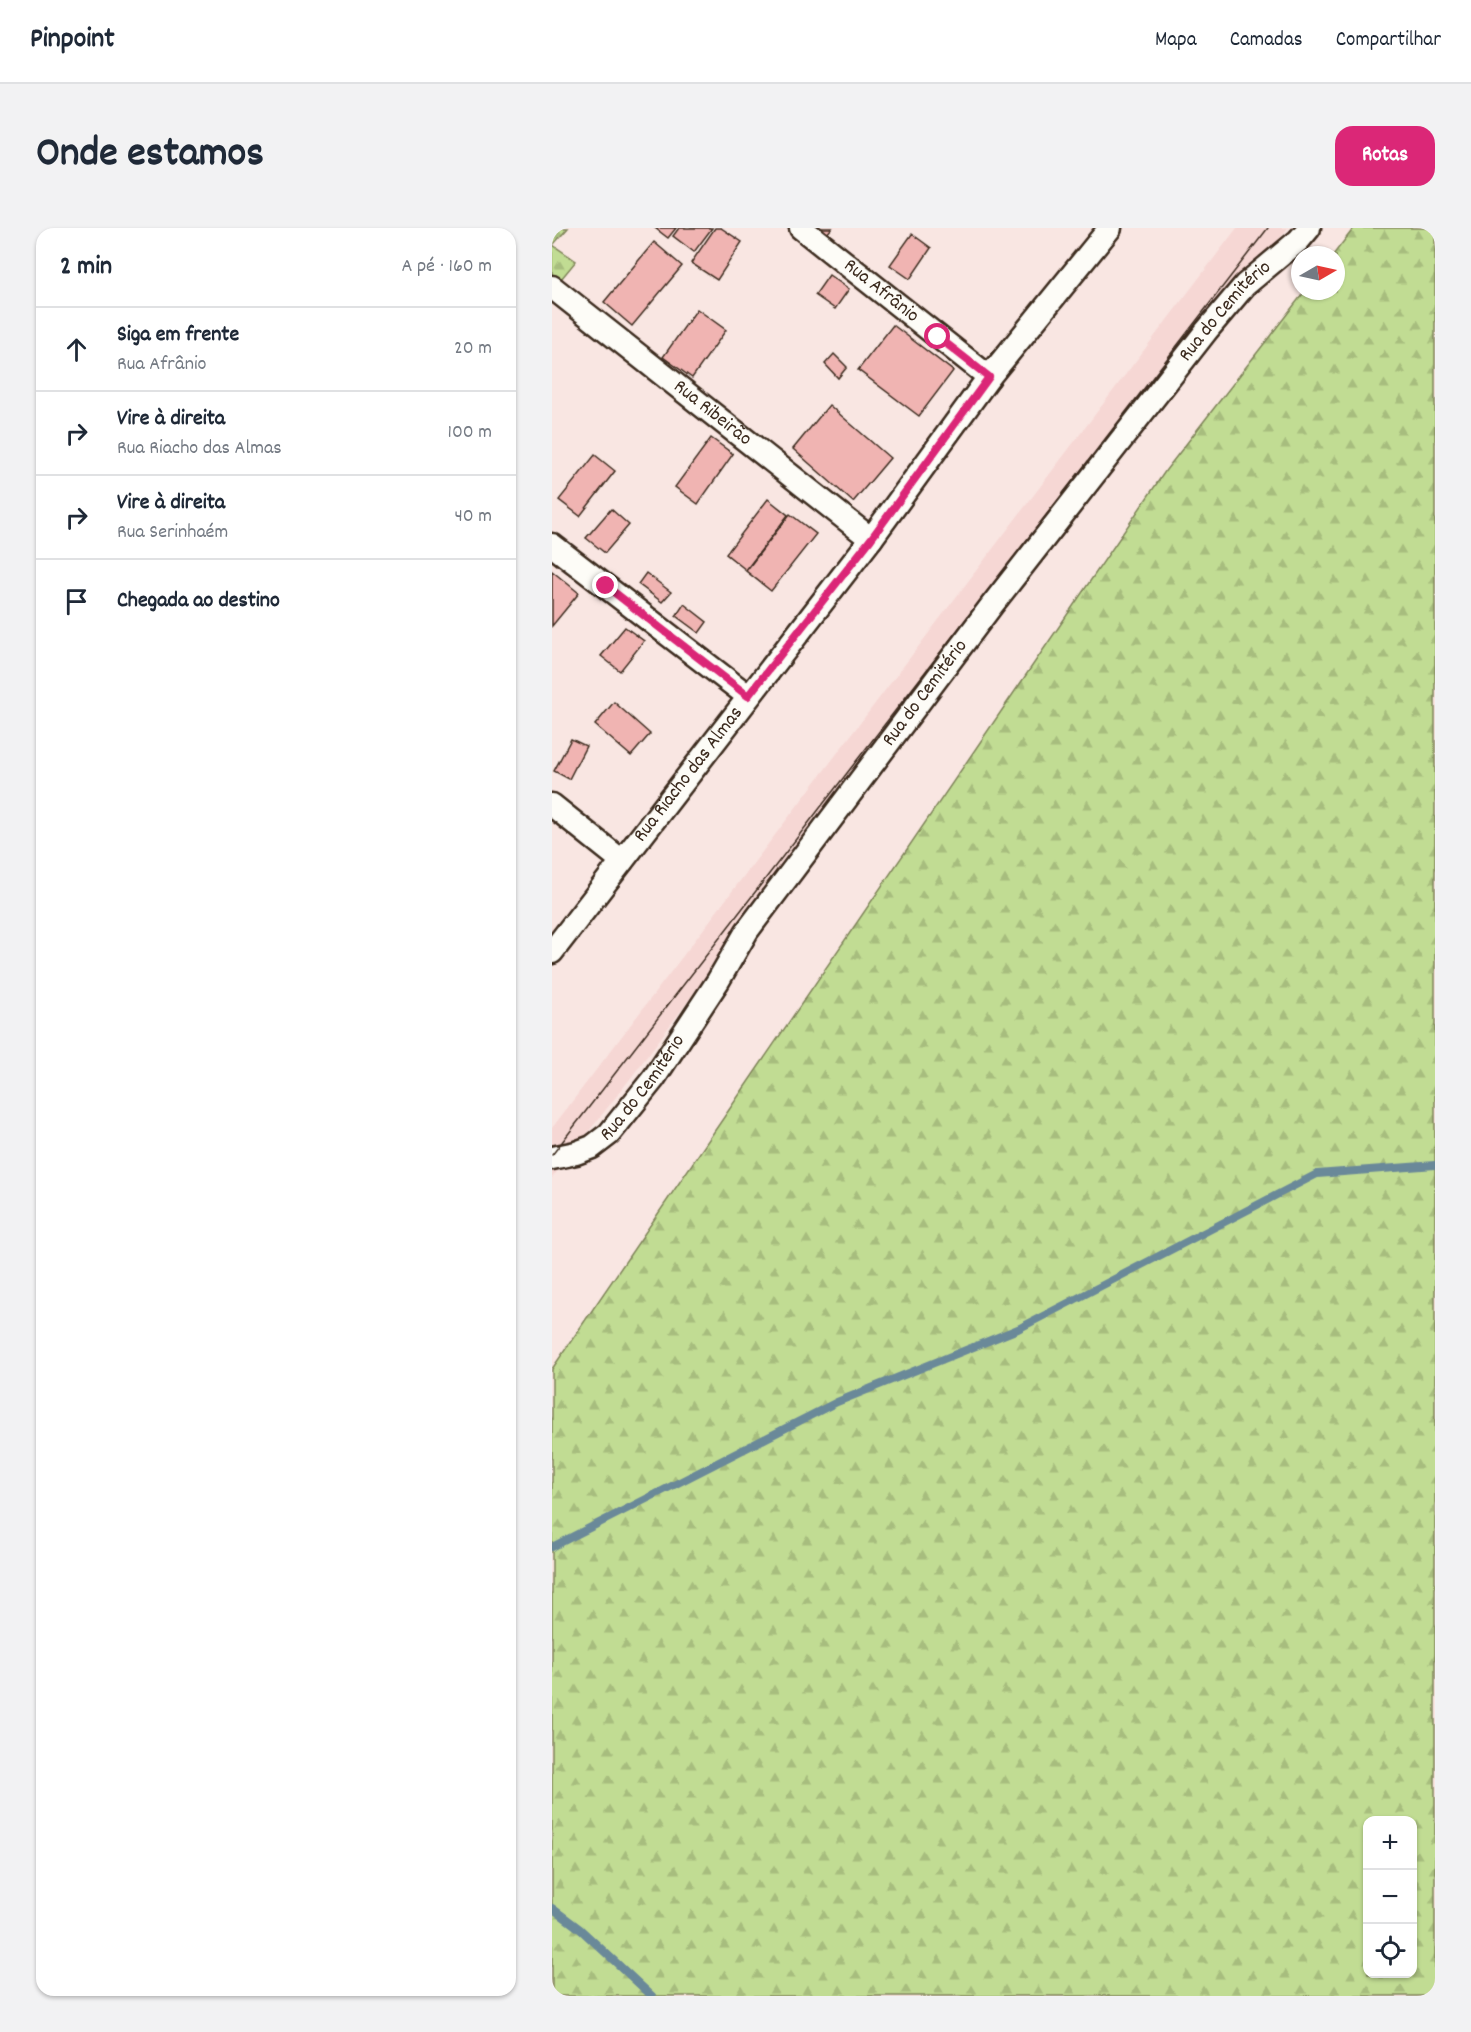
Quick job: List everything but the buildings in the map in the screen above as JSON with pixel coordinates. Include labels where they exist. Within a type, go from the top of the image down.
[{"type":"street","name":"Rua Afrânio","points":[[801,228],[989,377]]},
{"type":"street","name":"Rua Riacho das Almas","points":[[552,952],[871,539],[989,377],[1110,228]]},
{"type":"street","name":"Rua do Cemitério","points":[[552,1158],[576,1154],[592,1147],[609,1134],[626,1114],[654,1078],[718,981],[747,931],[992,605],[1207,330],[1245,285],[1299,240],[1309,228]]},
{"type":"street","name":"Rua Ribeirão","points":[[552,288],[871,539]]},
{"type":"street","points":[[552,545],[748,696]]},
{"type":"street","points":[[552,805],[622,861]]},
{"type":"shaded area","points":[[1237,228],[1288,228],[849,785],[630,1079],[552,1178],[552,1128]]},
{"type":"green space","points":[[552,228],[568,228],[553,245],[576,261],[557,284],[552,280]]},
{"type":"green space","points":[[1354,228],[1435,228],[1435,1996],[552,1996],[552,1369],[1166,470],[1298,300],[1345,300],[1345,246],[1340,246]]},
{"type":"waterway","points":[[552,1547],[837,1402],[1018,1329],[1317,1174],[1435,1165]]},
{"type":"waterway","points":[[552,1908],[580,1929],[652,1996]]},
{"type":"tram line","points":[[552,1155],[1268,228]]},
{"type":"route","points":[[606,586],[748,696],[871,539],[989,377],[938,337]]}]
